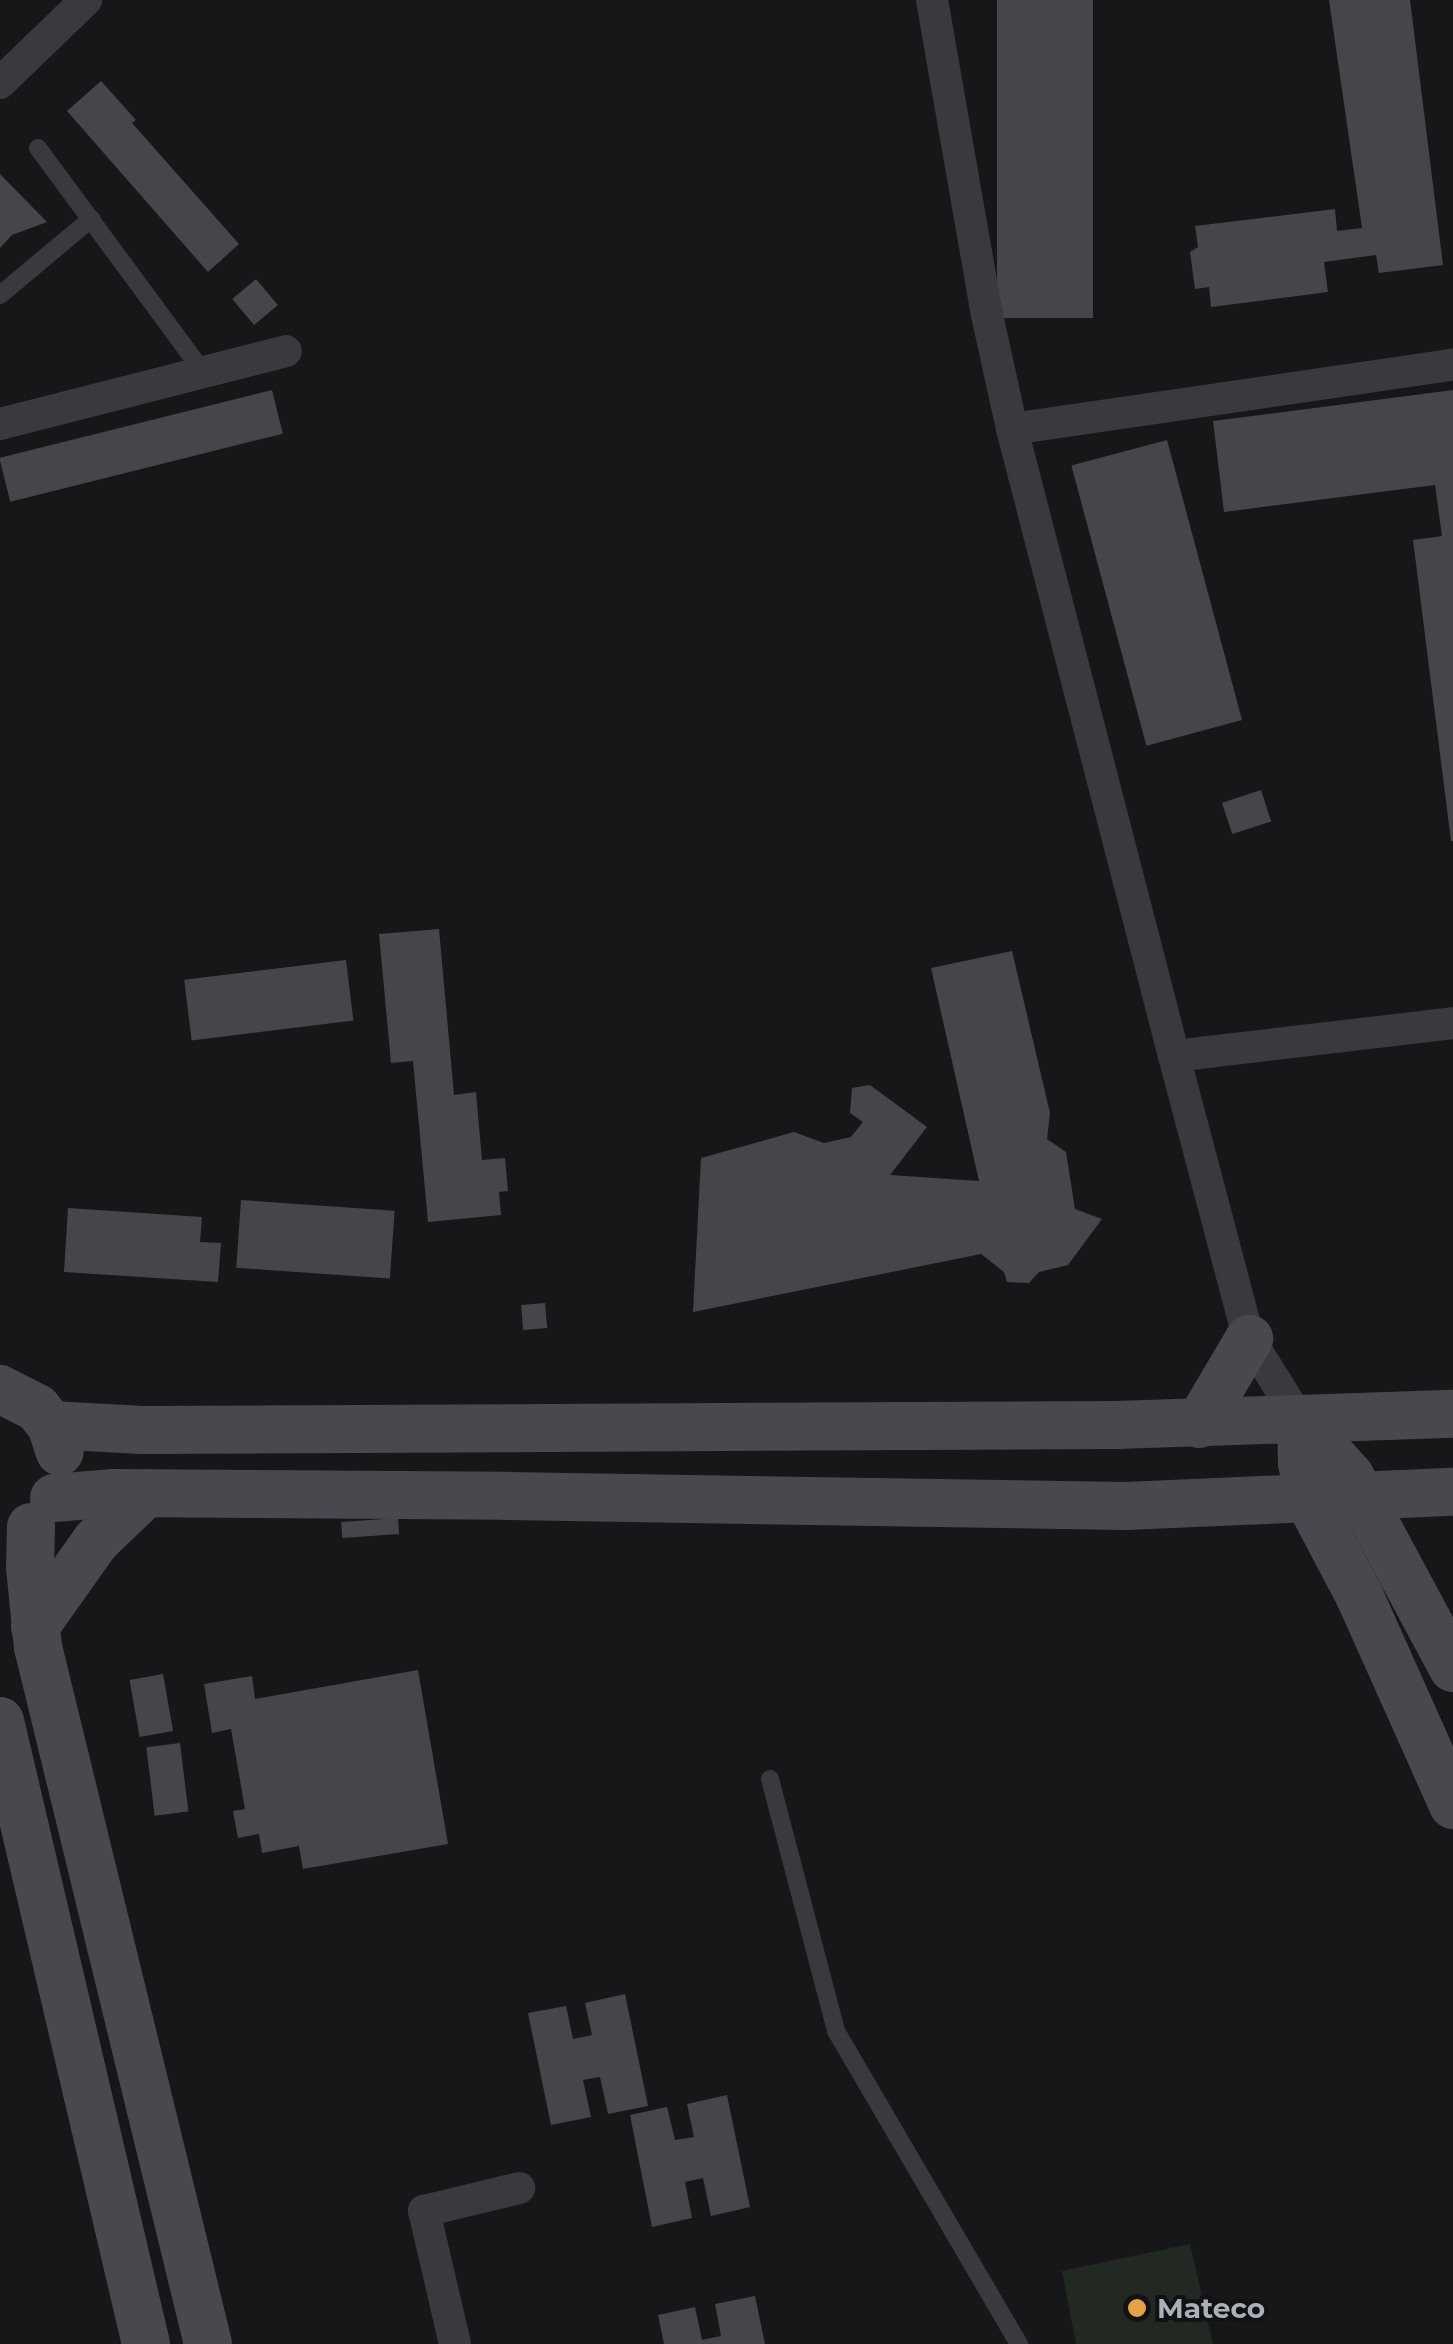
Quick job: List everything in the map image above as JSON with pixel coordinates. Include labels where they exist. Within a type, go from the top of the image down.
[{"type":"main road","points":[[1199,1424],[1249,1338]]},
{"type":"main road","points":[[0,1388],[37,1408],[51,1425],[62,1461],[28,1522],[35,1626],[208,2344]]},
{"type":"main road","points":[[51,1425],[142,1430],[1199,1424],[1453,1414]]},
{"type":"main road","points":[[1301,1422],[1336,1456],[1363,1496],[1453,1668]]},
{"type":"main road","points":[[1301,1422],[1302,1463],[1310,1502],[1360,1597],[1453,1805]]},
{"type":"main road","points":[[28,1522],[146,1494],[1126,1506],[1310,1502],[1453,1492]]},
{"type":"main road","points":[[35,1626],[96,1541],[146,1494]]},
{"type":"main road","points":[[0,1721],[146,2344]]},
{"type":"street","points":[[0,83],[86,0]]},
{"type":"street","points":[[932,0],[987,315],[1012,429],[1174,1056],[1249,1338],[1301,1422]]},
{"type":"street","points":[[0,424],[286,351]]},
{"type":"street","points":[[1012,429],[1453,365]]},
{"type":"street","points":[[1174,1056],[1453,1023]]},
{"type":"street","points":[[455,2344],[424,2210],[519,2188]]},
{"type":"lane","points":[[38,148],[203,372]]},
{"type":"lane","points":[[0,294],[91,219]]},
{"type":"lane","points":[[770,1780],[836,2031],[1019,2344]]},
{"type":"shaded area","name":"Mateco","points":[[1190,2244],[1213,2344],[1076,2344],[1062,2271]]},
{"type":"building","points":[[997,0],[1093,0],[1093,318],[997,318]]},
{"type":"building","points":[[1329,0],[1410,0],[1443,265],[1379,273],[1376,255],[1324,262],[1328,292],[1211,307],[1209,287],[1195,289],[1190,252],[1198,247],[1195,226],[1335,209],[1337,231],[1362,228]]},
{"type":"building","points":[[101,81],[136,120],[132,123],[239,244],[208,272],[67,111]]},
{"type":"building","points":[[0,174],[47,222],[12,235],[0,248]]},
{"type":"building","points":[[256,279],[278,305],[254,325],[232,299]]},
{"type":"building","points":[[272,390],[283,434],[10,502],[0,458]]},
{"type":"building","points":[[1453,390],[1451,841],[1413,540],[1442,536],[1435,485],[1224,512],[1213,421]]},
{"type":"building","points":[[1167,440],[1242,720],[1146,746],[1071,466]]},
{"type":"building","points":[[1261,790],[1271,821],[1232,834],[1222,803]]},
{"type":"building","points":[[439,929],[454,1095],[476,1092],[482,1160],[505,1158],[508,1191],[499,1192],[501,1215],[428,1222],[413,1061],[391,1063],[379,934]]},
{"type":"building","points":[[1012,951],[1050,1113],[1047,1139],[1066,1152],[1075,1209],[1102,1219],[1068,1265],[1039,1272],[1029,1283],[1007,1282],[1004,1272],[981,1254],[693,1312],[701,1158],[794,1132],[824,1143],[851,1137],[863,1122],[850,1113],[852,1088],[870,1085],[927,1127],[890,1175],[979,1181],[931,968]]},
{"type":"building","points":[[346,960],[353,1021],[192,1040],[184,980]]},
{"type":"building","points":[[241,1200],[395,1211],[390,1279],[236,1268]]},
{"type":"building","points":[[68,1208],[202,1217],[200,1242],[221,1243],[218,1282],[64,1272]]},
{"type":"building","points":[[545,1303],[547,1328],[523,1330],[521,1305]]},
{"type":"building","points":[[398,1518],[399,1534],[342,1538],[341,1522]]},
{"type":"building","points":[[418,1670],[448,1844],[303,1869],[299,1846],[262,1853],[259,1834],[238,1838],[233,1811],[245,1809],[231,1729],[212,1733],[204,1684],[252,1676],[255,1699]]},
{"type":"building","points":[[163,1674],[173,1731],[140,1737],[130,1680]]},
{"type":"building","points":[[180,1743],[188,1811],[155,1816],[146,1747]]},
{"type":"building","points":[[625,1994],[648,2106],[608,2114],[600,2077],[583,2080],[591,2117],[551,2125],[528,2013],[566,2006],[573,2039],[592,2035],[585,2003]]},
{"type":"building","points":[[727,2095],[750,2207],[711,2216],[703,2178],[685,2182],[692,2218],[652,2227],[630,2115],[667,2107],[675,2140],[694,2137],[687,2104]]},
{"type":"building","points":[[755,2296],[765,2344],[664,2344],[658,2315],[695,2307],[702,2340],[721,2336],[715,2304]]},
{"type":"place","name":"Mateco","points":[[1137,2308]]}]
